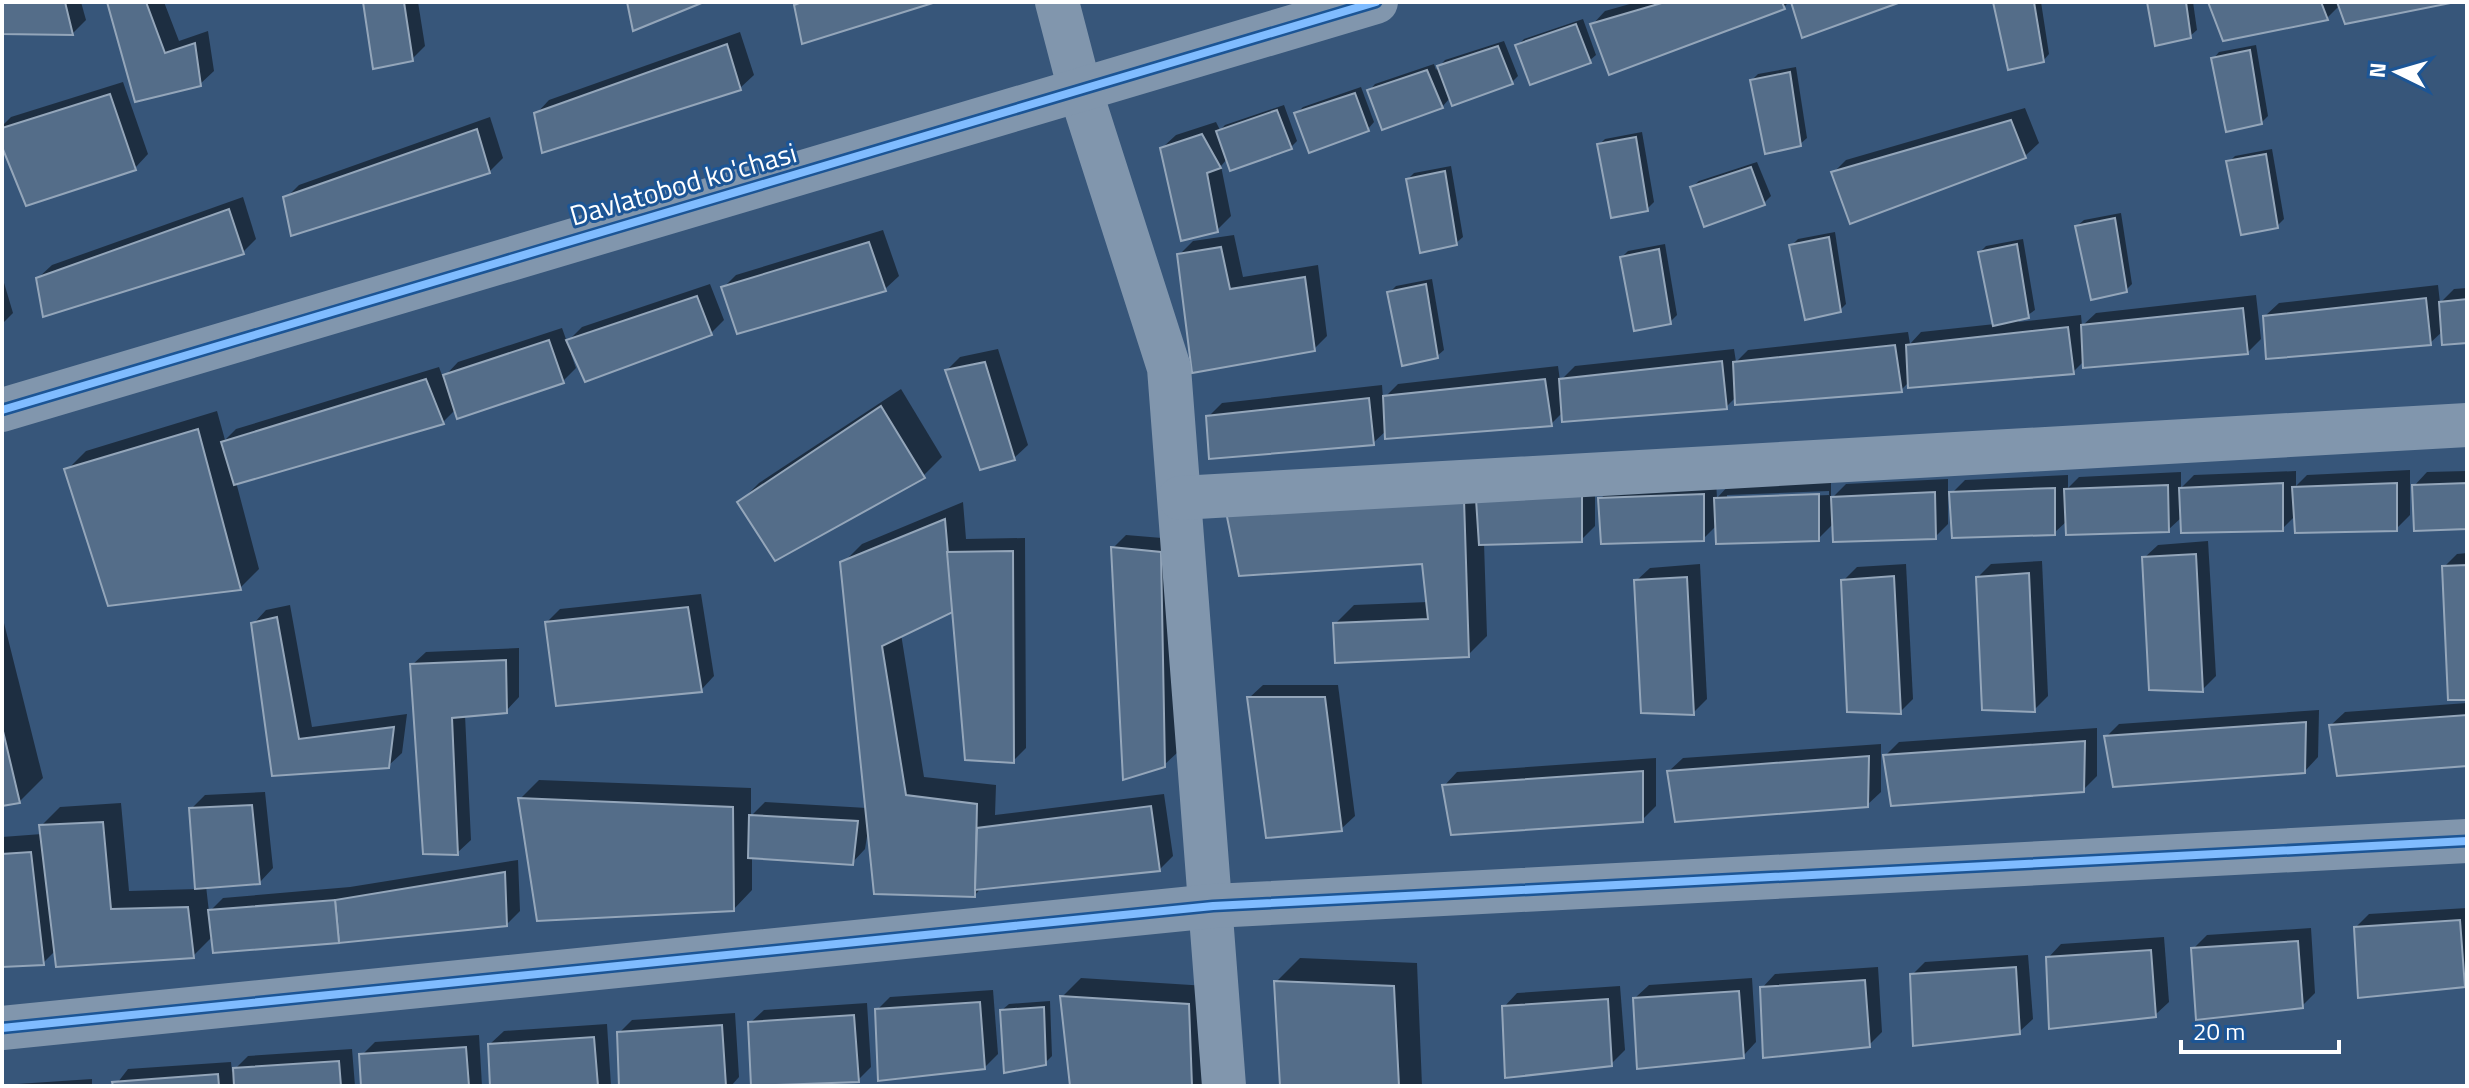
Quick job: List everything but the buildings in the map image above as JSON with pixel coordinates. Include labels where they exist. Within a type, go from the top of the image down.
[{"type":"street","points":[[1057,2],[1080,90],[1169,368],[1213,906],[1224,1086]]},
{"type":"street","name":"Davlatobod ko'chasi","points":[[2,410],[1376,2]]},
{"type":"street","points":[[1180,498],[2467,425]]},
{"type":"street","points":[[2,1028],[1213,906],[2467,841]]},
{"type":"cycle path","points":[[2,410],[1376,2]]},
{"type":"cycle path","points":[[2,1028],[1213,906],[2467,841]]}]
